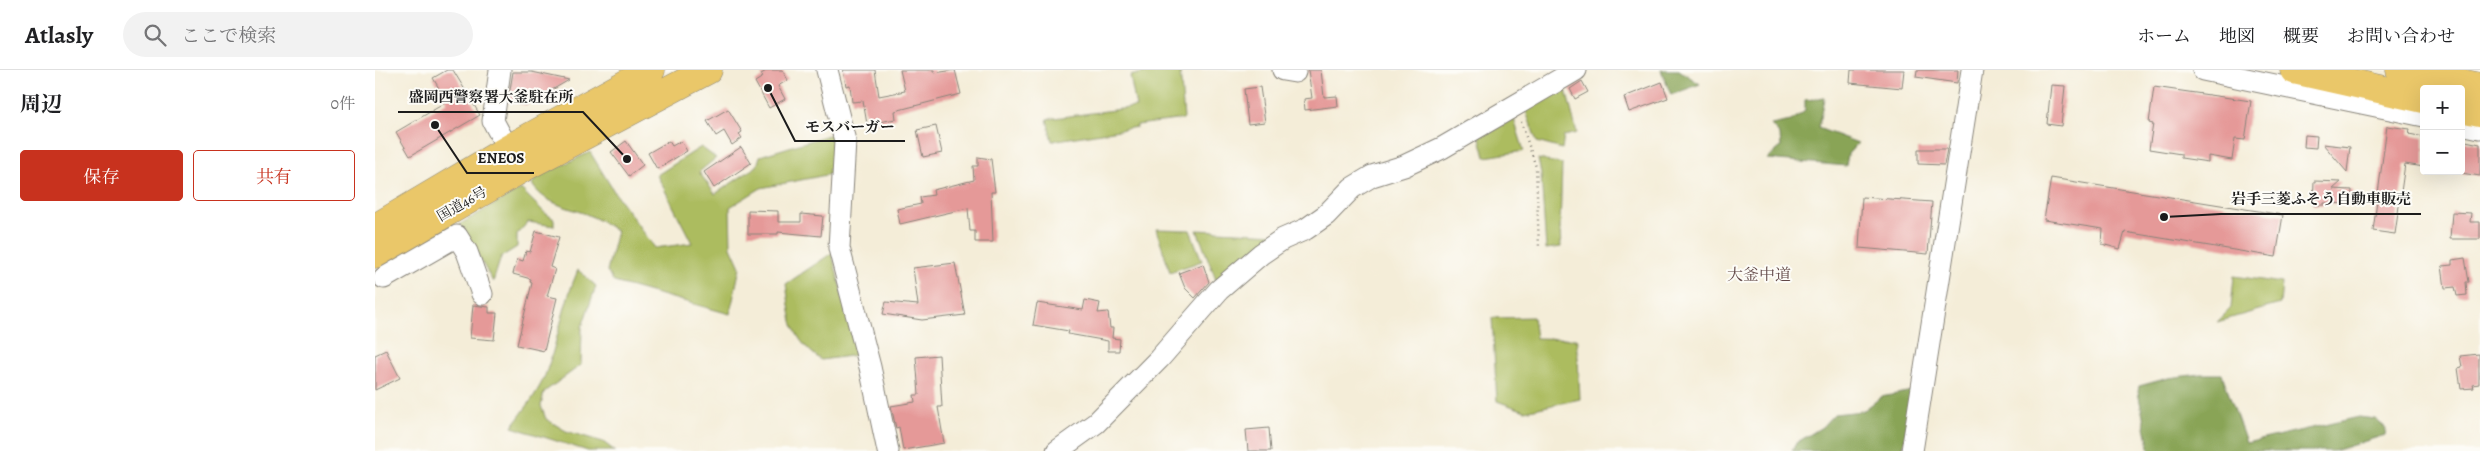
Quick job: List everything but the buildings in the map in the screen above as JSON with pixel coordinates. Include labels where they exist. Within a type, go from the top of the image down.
[{"type":"highway","name":"国道46号","points":[[375,228],[508,149],[651,70]]},
{"type":"highway","name":"国道46号","points":[[377,269],[452,224],[525,167],[708,70]]},
{"type":"highway","points":[[2294,70],[2420,98]]},
{"type":"highway","points":[[2400,70],[2480,87]]},
{"type":"highway","points":[[2465,109],[2480,112]]},
{"type":"street","points":[[500,70],[493,121],[508,149]]},
{"type":"street","points":[[827,70],[845,141],[839,248],[870,367],[887,451]]},
{"type":"street","points":[[1057,451],[1096,423],[1159,359],[1219,290],[1261,254],[1283,239],[1305,229],[1326,215],[1353,188],[1372,176],[1404,166],[1442,148],[1576,70]]},
{"type":"street","points":[[1912,451],[1972,70]]},
{"type":"street","points":[[2203,70],[2420,115]]},
{"type":"street","points":[[2465,125],[2480,128]]},
{"type":"street","points":[[452,224],[467,252],[482,294]]},
{"type":"path","points":[[1515,106],[1536,167],[1539,248]]},
{"type":"green space","points":[[1154,70],[1180,70],[1184,119],[1137,125],[1137,127],[1052,141],[1047,119],[1136,107],[1130,76]]},
{"type":"green space","points":[[1661,70],[1679,70],[1700,84],[1671,95]]},
{"type":"green space","points":[[1557,87],[1566,90],[1577,133],[1564,136],[1562,149],[1537,142],[1524,106]]},
{"type":"green space","points":[[1824,98],[1818,128],[1858,143],[1848,154],[1846,166],[1767,159],[1781,147],[1780,135],[1771,125],[1791,121],[1805,111],[1805,100]]},
{"type":"green space","points":[[1512,113],[1524,151],[1485,157],[1479,134]]},
{"type":"green space","points":[[835,133],[836,173],[761,188],[730,207],[731,247],[740,267],[730,314],[614,282],[607,271],[617,231],[590,216],[549,200],[542,196],[532,184],[537,177],[590,152],[615,193],[655,248],[692,243],[657,175],[701,147],[716,158],[699,172],[715,194],[757,166],[760,156]]},
{"type":"green space","points":[[1538,159],[1562,164],[1561,247],[1546,249],[1541,174]]},
{"type":"green space","points":[[521,189],[545,213],[554,219],[554,226],[528,222],[517,234],[517,247],[501,257],[493,282],[460,224]]},
{"type":"green space","points":[[1156,229],[1190,230],[1202,261],[1170,272]]},
{"type":"green space","points":[[1197,230],[1277,234],[1216,280]]},
{"type":"green space","points":[[832,253],[857,355],[821,360],[797,335],[791,318],[786,284]]},
{"type":"green space","points":[[578,270],[596,286],[582,327],[581,365],[544,392],[541,406],[546,419],[566,431],[603,442],[615,451],[588,451],[512,427],[545,375]]},
{"type":"green space","points":[[2234,276],[2282,283],[2280,304],[2217,322],[2231,308]]},
{"type":"green space","points":[[1533,317],[1536,338],[1577,339],[1580,399],[1525,411],[1497,401],[1492,318]]},
{"type":"green space","points":[[2200,374],[2222,374],[2246,443],[2359,417],[2375,419],[2386,428],[2385,435],[2334,451],[2150,451],[2138,392],[2139,386],[2168,378]]},
{"type":"green space","points":[[1912,391],[1903,451],[1792,451],[1796,443],[1822,427],[1834,414],[1863,411],[1881,397]]},
{"type":"place","name":"モスバーガー","points":[[768,88]]},
{"type":"place","name":"ENEOS","points":[[435,125]]},
{"type":"place","name":"盛岡西警察署大釜駐在所","points":[[627,159]]},
{"type":"place","name":"岩手三菱ふそう自動車販売","points":[[2164,217]]},
{"type":"district","name":"大釜中道","points":[[1759,275]]}]
